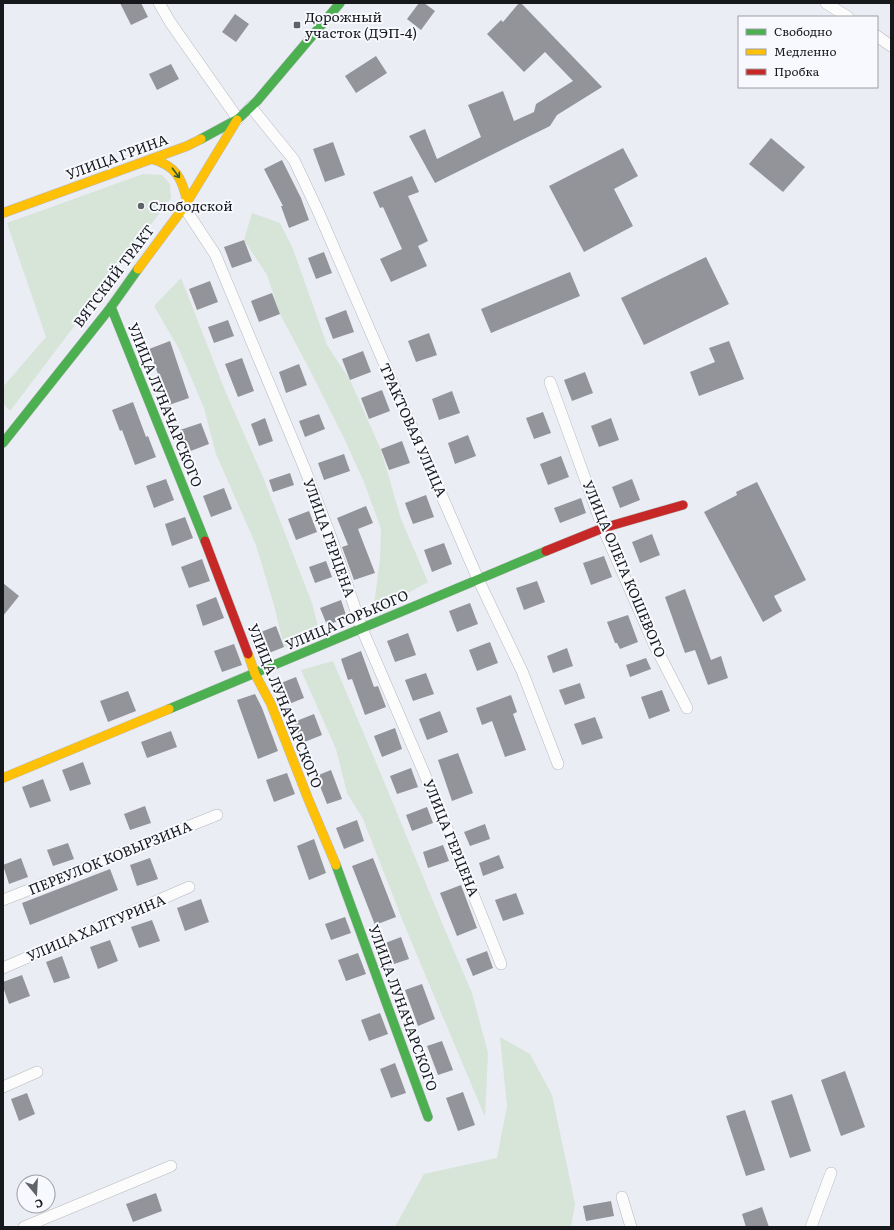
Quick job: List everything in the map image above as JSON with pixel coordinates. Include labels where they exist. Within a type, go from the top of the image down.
[{"type":"main road","points":[[238,119],[257,102],[340,3]]},
{"type":"main road","name":"УЛИЦА ГРИНА","points":[[3,213],[187,146],[238,119]]},
{"type":"main road","name":"ВЯТСКИЙ ТРАКТ","points":[[3,443],[111,307],[185,204],[238,119]]},
{"type":"main road","points":[[152,159],[162,161],[176,172],[185,189],[185,204]]},
{"type":"main road","name":"УЛИЦА ЛУНАЧАРСКОГО","points":[[111,307],[226,592],[255,674],[271,704],[308,801],[336,865],[428,1117]]},
{"type":"main road","name":"УЛИЦА ГОРЬКОГО","points":[[3,778],[362,630],[478,578],[603,528],[683,505]]},
{"type":"street","points":[[159,3],[170,22],[238,119]]},
{"type":"street","points":[[826,3],[846,16]]},
{"type":"street","points":[[878,37],[891,46]]},
{"type":"street","name":"ТРАКТОВАЯ УЛИЦА","points":[[251,107],[294,160],[321,218],[478,578],[522,671],[558,764]]},
{"type":"street","name":"УЛИЦА ГЕРЦЕНА","points":[[185,204],[215,254],[304,467],[332,540],[362,630],[434,796],[501,964]]},
{"type":"street","name":"УЛИЦА ОЛЕГА КОШЕВОГО","points":[[550,382],[603,528],[654,644],[687,708]]},
{"type":"street","name":"ПЕРЕУЛОК КОВЫРЗИНА","points":[[3,900],[217,815]]},
{"type":"street","name":"УЛИЦА ХАЛТУРИНА","points":[[3,968],[189,887]]},
{"type":"street","points":[[3,1087],[37,1072]]},
{"type":"street","points":[[24,1227],[171,1166]]},
{"type":"street","points":[[811,1227],[831,1173]]},
{"type":"street","points":[[622,1197],[631,1227]]},
{"type":"shaded area","points":[[143,174],[162,175],[170,184],[171,198],[10,411],[3,403],[3,387],[46,337],[7,223]]},
{"type":"shaded area","points":[[252,213],[280,223],[293,249],[327,345],[350,380],[381,450],[401,519],[428,582],[373,612],[380,560],[381,529],[364,482],[344,438],[280,314],[267,275],[244,240]]},
{"type":"shaded area","points":[[181,278],[226,393],[263,477],[312,603],[320,634],[284,647],[274,605],[256,545],[216,454],[204,408],[179,349],[154,306]]},
{"type":"shaded area","points":[[333,661],[472,993],[488,1053],[485,1117],[404,924],[363,819],[347,793],[336,749],[301,670]]},
{"type":"shaded area","points":[[500,1037],[530,1054],[552,1095],[575,1204],[571,1227],[395,1227],[424,1174],[497,1158],[507,1106]]},
{"type":"building","points":[[120,3],[141,3],[148,17],[131,25]]},
{"type":"building","points":[[419,3],[424,3],[435,11],[421,30],[407,19]]},
{"type":"building","points":[[519,3],[521,3],[602,87],[557,115],[550,126],[435,183],[409,136],[425,129],[437,159],[481,137],[468,105],[503,91],[514,121],[534,112],[536,104],[573,81],[545,52],[524,72],[487,34],[501,20],[503,22]]},
{"type":"building","points":[[235,14],[249,24],[236,42],[222,32]]},
{"type":"building","points":[[376,56],[387,73],[356,93],[345,76]]},
{"type":"building","points":[[171,64],[179,79],[157,90],[149,74]]},
{"type":"building","points":[[771,138],[805,167],[783,192],[749,164]]},
{"type":"building","points":[[333,142],[345,175],[325,182],[313,149]]},
{"type":"building","points":[[623,148],[638,176],[614,189],[633,226],[584,252],[549,186]]},
{"type":"building","points":[[282,160],[301,198],[309,220],[289,228],[281,206],[283,206],[264,169]]},
{"type":"building","points":[[412,176],[419,192],[408,196],[428,241],[418,246],[427,266],[391,282],[380,259],[402,249],[383,207],[380,208],[373,192]]},
{"type":"building","points":[[244,240],[252,261],[232,268],[224,247]]},
{"type":"building","points":[[324,252],[332,273],[316,279],[308,258]]},
{"type":"building","points":[[706,257],[729,304],[644,345],[621,298]]},
{"type":"building","points":[[570,272],[580,296],[491,333],[481,309]]},
{"type":"building","points":[[210,281],[218,302],[197,310],[189,289]]},
{"type":"building","points":[[272,293],[280,314],[259,322],[251,301]]},
{"type":"building","points":[[346,310],[354,332],[333,339],[325,318]]},
{"type":"building","points":[[228,320],[234,336],[214,343],[208,327]]},
{"type":"building","points":[[429,333],[437,355],[416,362],[408,341]]},
{"type":"building","points":[[170,341],[189,398],[169,405],[149,349]]},
{"type":"building","points":[[729,341],[744,379],[699,396],[690,372],[715,362],[709,348]]},
{"type":"building","points":[[363,351],[371,372],[350,380],[342,359]]},
{"type":"building","points":[[242,358],[254,391],[238,397],[225,364]]},
{"type":"building","points":[[299,364],[307,385],[286,393],[279,372]]},
{"type":"building","points":[[585,372],[593,393],[572,401],[564,380]]},
{"type":"building","points":[[382,390],[390,411],[369,419],[361,398]]},
{"type":"building","points":[[452,391],[460,413],[439,420],[432,399]]},
{"type":"building","points":[[133,402],[146,437],[148,436],[156,457],[135,465],[122,430],[120,431],[112,410]]},
{"type":"building","points":[[543,412],[551,433],[534,439],[526,418]]},
{"type":"building","points":[[319,414],[325,429],[305,437],[299,421]]},
{"type":"building","points":[[265,418],[273,441],[259,446],[251,424]]},
{"type":"building","points":[[611,418],[619,440],[599,447],[591,426]]},
{"type":"building","points":[[201,423],[209,444],[188,452],[180,430]]},
{"type":"building","points":[[468,435],[476,456],[455,464],[448,443]]},
{"type":"building","points":[[402,441],[410,463],[389,470],[381,449]]},
{"type":"building","points":[[344,454],[350,471],[324,480],[318,463]]},
{"type":"building","points":[[561,456],[569,477],[548,485],[540,464]]},
{"type":"building","points":[[290,473],[294,485],[273,492],[269,480]]},
{"type":"building","points":[[166,479],[174,500],[154,508],[146,486]]},
{"type":"building","points":[[632,479],[640,500],[620,508],[612,487]]},
{"type":"building","points":[[757,482],[806,580],[774,596],[782,611],[763,622],[704,512],[737,495],[736,492]]},
{"type":"building","points":[[224,488],[232,509],[211,517],[203,496]]},
{"type":"building","points":[[426,495],[434,517],[413,524],[405,503]]},
{"type":"building","points":[[581,498],[586,513],[560,523],[554,508]]},
{"type":"building","points":[[366,506],[373,523],[358,529],[375,573],[354,580],[342,547],[348,545],[337,518]]},
{"type":"building","points":[[309,511],[317,532],[296,540],[288,519]]},
{"type":"building","points":[[185,517],[193,538],[172,546],[165,524]]},
{"type":"building","points":[[652,534],[660,555],[640,563],[632,542]]},
{"type":"building","points":[[444,543],[452,564],[432,572],[424,550]]},
{"type":"building","points":[[604,556],[612,577],[591,585],[583,563]]},
{"type":"building","points":[[202,559],[210,581],[189,588],[181,567]]},
{"type":"building","points":[[326,561],[332,577],[315,583],[309,567]]},
{"type":"building","points":[[537,581],[545,602],[524,610],[516,588]]},
{"type":"building","points":[[3,583],[19,596],[3,616]]},
{"type":"building","points":[[685,589],[711,660],[721,656],[728,678],[708,685],[695,650],[685,653],[665,597]]},
{"type":"building","points":[[216,597],[224,618],[203,626],[196,605]]},
{"type":"building","points":[[341,600],[347,618],[327,625],[320,608]]},
{"type":"building","points":[[470,603],[478,624],[457,632],[449,611]]},
{"type":"building","points":[[628,615],[638,642],[620,649],[617,643],[615,643],[607,622]]},
{"type":"building","points":[[276,626],[284,647],[264,655],[256,634]]},
{"type":"building","points":[[408,633],[416,655],[395,662],[387,641]]},
{"type":"building","points":[[490,642],[498,663],[477,671],[469,650]]},
{"type":"building","points":[[234,644],[242,665],[222,672],[214,651]]},
{"type":"building","points":[[567,648],[573,666],[553,673],[547,656]]},
{"type":"building","points":[[361,651],[374,687],[378,686],[386,707],[365,715],[352,679],[348,680],[341,659]]},
{"type":"building","points":[[646,658],[651,669],[630,677],[626,665]]},
{"type":"building","points":[[426,673],[434,694],[413,701],[405,680]]},
{"type":"building","points":[[296,677],[304,698],[284,706],[276,685]]},
{"type":"building","points":[[580,683],[585,698],[565,705],[559,690]]},
{"type":"building","points":[[662,690],[670,711],[649,719],[641,697]]},
{"type":"building","points":[[128,691],[136,711],[108,722],[100,701]]},
{"type":"building","points":[[255,694],[262,708],[278,751],[258,759],[237,700]]},
{"type":"building","points":[[511,695],[517,712],[513,714],[526,750],[505,757],[492,721],[482,725],[476,708]]},
{"type":"building","points":[[440,711],[448,732],[427,740],[419,719]]},
{"type":"building","points":[[314,714],[322,735],[302,743],[294,722]]},
{"type":"building","points":[[595,717],[603,738],[582,745],[574,724]]},
{"type":"building","points":[[395,728],[402,749],[382,757],[374,736]]},
{"type":"building","points":[[171,731],[177,747],[147,758],[141,742]]},
{"type":"building","points":[[458,753],[473,793],[452,801],[438,760]]},
{"type":"building","points":[[83,762],[91,784],[70,791],[62,770]]},
{"type":"building","points":[[411,768],[418,787],[397,794],[390,776]]},
{"type":"building","points":[[331,770],[342,799],[327,804],[316,776]]},
{"type":"building","points":[[287,773],[295,794],[274,802],[266,780]]},
{"type":"building","points":[[43,779],[51,801],[30,808],[22,787]]},
{"type":"building","points":[[145,806],[151,823],[130,830],[124,814]]},
{"type":"building","points":[[427,807],[433,823],[412,831],[406,815]]},
{"type":"building","points":[[357,820],[364,841],[344,849],[336,828]]},
{"type":"building","points":[[485,824],[490,839],[470,846],[464,832]]},
{"type":"building","points":[[314,839],[326,873],[309,880],[297,846]]},
{"type":"building","points":[[68,843],[74,859],[53,866],[47,850]]},
{"type":"building","points":[[443,845],[449,861],[428,868],[423,852]]},
{"type":"building","points":[[499,855],[504,868],[483,876],[479,863]]},
{"type":"building","points":[[21,858],[28,877],[9,884],[3,865]]},
{"type":"building","points":[[150,858],[158,879],[137,886],[130,865]]},
{"type":"building","points":[[373,858],[396,917],[375,925],[352,866]]},
{"type":"building","points":[[110,869],[118,890],[30,925],[22,903]]},
{"type":"building","points":[[461,885],[477,928],[457,936],[440,893]]},
{"type":"building","points":[[516,893],[524,914],[503,921],[495,900]]},
{"type":"building","points":[[201,899],[209,922],[185,931],[177,908]]},
{"type":"building","points":[[345,917],[351,933],[331,940],[325,924]]},
{"type":"building","points":[[152,920],[160,941],[139,948],[131,927]]},
{"type":"building","points":[[401,937],[409,959],[388,966],[380,945]]},
{"type":"building","points":[[110,940],[118,961],[98,969],[90,947]]},
{"type":"building","points":[[487,951],[493,968],[473,976],[466,959]]},
{"type":"building","points":[[358,953],[366,974],[346,981],[338,960]]},
{"type":"building","points":[[62,956],[70,978],[54,983],[46,962]]},
{"type":"building","points":[[22,975],[30,996],[9,1004],[3,987],[3,982]]},
{"type":"building","points":[[422,984],[435,1019],[418,1026],[405,990]]},
{"type":"building","points":[[380,1013],[388,1034],[369,1041],[361,1020]]},
{"type":"building","points":[[442,1041],[453,1070],[438,1075],[427,1046]]},
{"type":"building","points":[[395,1063],[406,1093],[391,1098],[380,1069]]},
{"type":"building","points":[[845,1071],[865,1127],[841,1136],[821,1080]]},
{"type":"building","points":[[463,1092],[475,1125],[458,1131],[446,1098]]},
{"type":"building","points":[[27,1093],[35,1114],[19,1121],[11,1099]]},
{"type":"building","points":[[792,1094],[811,1151],[790,1158],[771,1101]]},
{"type":"building","points":[[745,1110],[765,1170],[746,1176],[726,1116]]},
{"type":"building","points":[[156,1193],[162,1211],[133,1222],[126,1204]]},
{"type":"building","points":[[611,1201],[614,1216],[586,1221],[583,1206]]},
{"type":"building","points":[[762,1207],[769,1227],[746,1227],[742,1214]]},
{"type":"traffic: fast","points":[[201,139],[238,119],[257,101],[340,3]]},
{"type":"traffic: fast","points":[[3,443],[111,307],[138,269]]},
{"type":"traffic: fast","points":[[111,307],[205,541]]},
{"type":"traffic: fast","points":[[169,709],[546,551]]},
{"type":"traffic: fast","points":[[336,865],[428,1117]]},
{"type":"traffic: slow","points":[[138,269],[184,207],[237,120]]},
{"type":"traffic: slow","points":[[3,213],[187,146],[201,139]]},
{"type":"traffic: slow","points":[[152,159],[167,165],[177,174],[183,186],[187,201]]},
{"type":"traffic: slow","points":[[248,654],[255,674],[271,704],[336,865]]},
{"type":"traffic: slow","points":[[3,778],[169,709]]},
{"type":"traffic: jam","points":[[546,551],[603,528],[683,505]]},
{"type":"traffic: jam","points":[[205,541],[248,654]]},
{"type":"place","name":"Дорожный участок (ДЭП-4)","points":[[297,25]]},
{"type":"place","name":"Слободской","points":[[141,206]]}]
